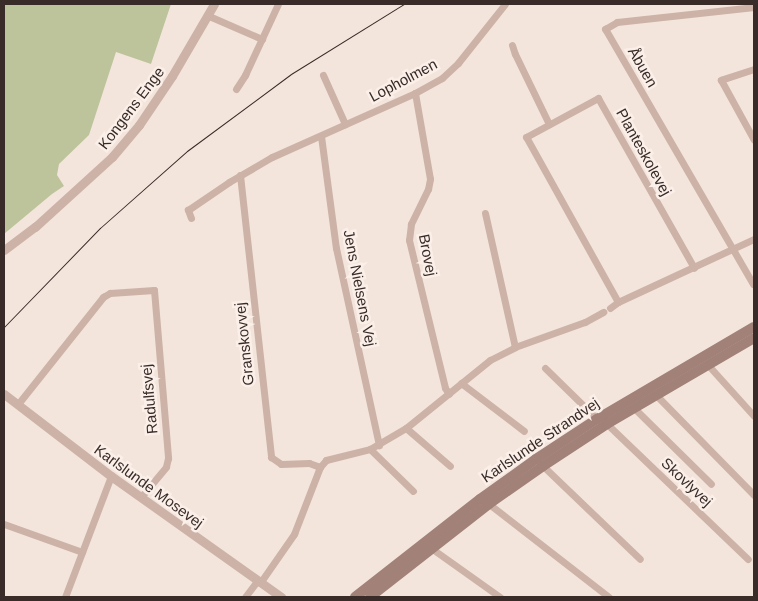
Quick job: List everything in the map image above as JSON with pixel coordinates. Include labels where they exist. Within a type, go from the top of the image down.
[{"type":"main road","name":"Karlslunde Strandvej","points":[[355,597],[480,499],[597,419],[754,327]]},
{"type":"main road","name":"Karlslunde Strandvej","points":[[370,597],[488,504],[544,466],[607,424],[754,338]]},
{"type":"street","name":"Kongens Enge","points":[[4,250],[35,227],[112,157],[139,125],[172,76],[209,16],[214,4]]},
{"type":"street","points":[[236,88],[278,4]]},
{"type":"street","name":"Lopholmen","points":[[191,218],[188,210],[240,175],[272,157],[415,93],[442,78],[458,63],[505,4]]},
{"type":"street","name":"Åbuen","points":[[732,250],[605,29],[617,22],[754,6]]},
{"type":"street","points":[[209,16],[262,39]]},
{"type":"street","points":[[512,45],[514,54],[549,124]]},
{"type":"street","points":[[754,69],[721,80],[754,140]]},
{"type":"street","points":[[323,74],[345,124]]},
{"type":"street","name":"Brovej","points":[[415,93],[430,179],[428,189],[411,224],[409,240],[445,388],[449,394]]},
{"type":"street","name":"Planteskolevej","points":[[618,302],[526,138],[598,98],[694,268]]},
{"type":"street","name":"Jens Nielsens Vej","points":[[322,136],[336,248],[379,445]]},
{"type":"street","name":"Granskovvej","points":[[240,175],[271,458],[281,464],[309,463],[320,467]]},
{"type":"street","points":[[485,212],[515,347]]},
{"type":"street","points":[[245,597],[259,582],[294,534],[320,467],[333,458],[379,445],[406,428],[490,360],[515,347],[585,322],[618,302],[754,239]]},
{"type":"street","points":[[732,250],[753,284]]},
{"type":"street","name":"Radulfsvej","points":[[18,404],[103,296],[110,293],[154,290],[168,458],[166,467],[141,497]]},
{"type":"street","points":[[708,365],[754,416]]},
{"type":"street","points":[[545,368],[597,419]]},
{"type":"street","points":[[461,383],[524,431]]},
{"type":"street","name":"Karlslunde Mosevej","points":[[4,394],[111,476],[281,597]]},
{"type":"street","points":[[656,395],[754,495]]},
{"type":"street","points":[[634,408],[712,484]]},
{"type":"street","name":"Skovlyvej","points":[[607,424],[748,559]]},
{"type":"street","points":[[406,428],[450,466]]},
{"type":"street","points":[[370,449],[414,491]]},
{"type":"street","points":[[544,466],[640,560]]},
{"type":"street","points":[[65,597],[111,476]]},
{"type":"street","points":[[488,504],[609,597]]},
{"type":"street","points":[[4,524],[82,552]]},
{"type":"street","points":[[431,548],[500,597]]},
{"type":"green space","points":[[4,4],[171,4],[151,64],[116,52],[89,135],[59,164],[57,175],[64,186],[4,234]]},
{"type":"tram line","points":[[4,327],[100,228],[187,151],[291,74],[404,4]]}]
